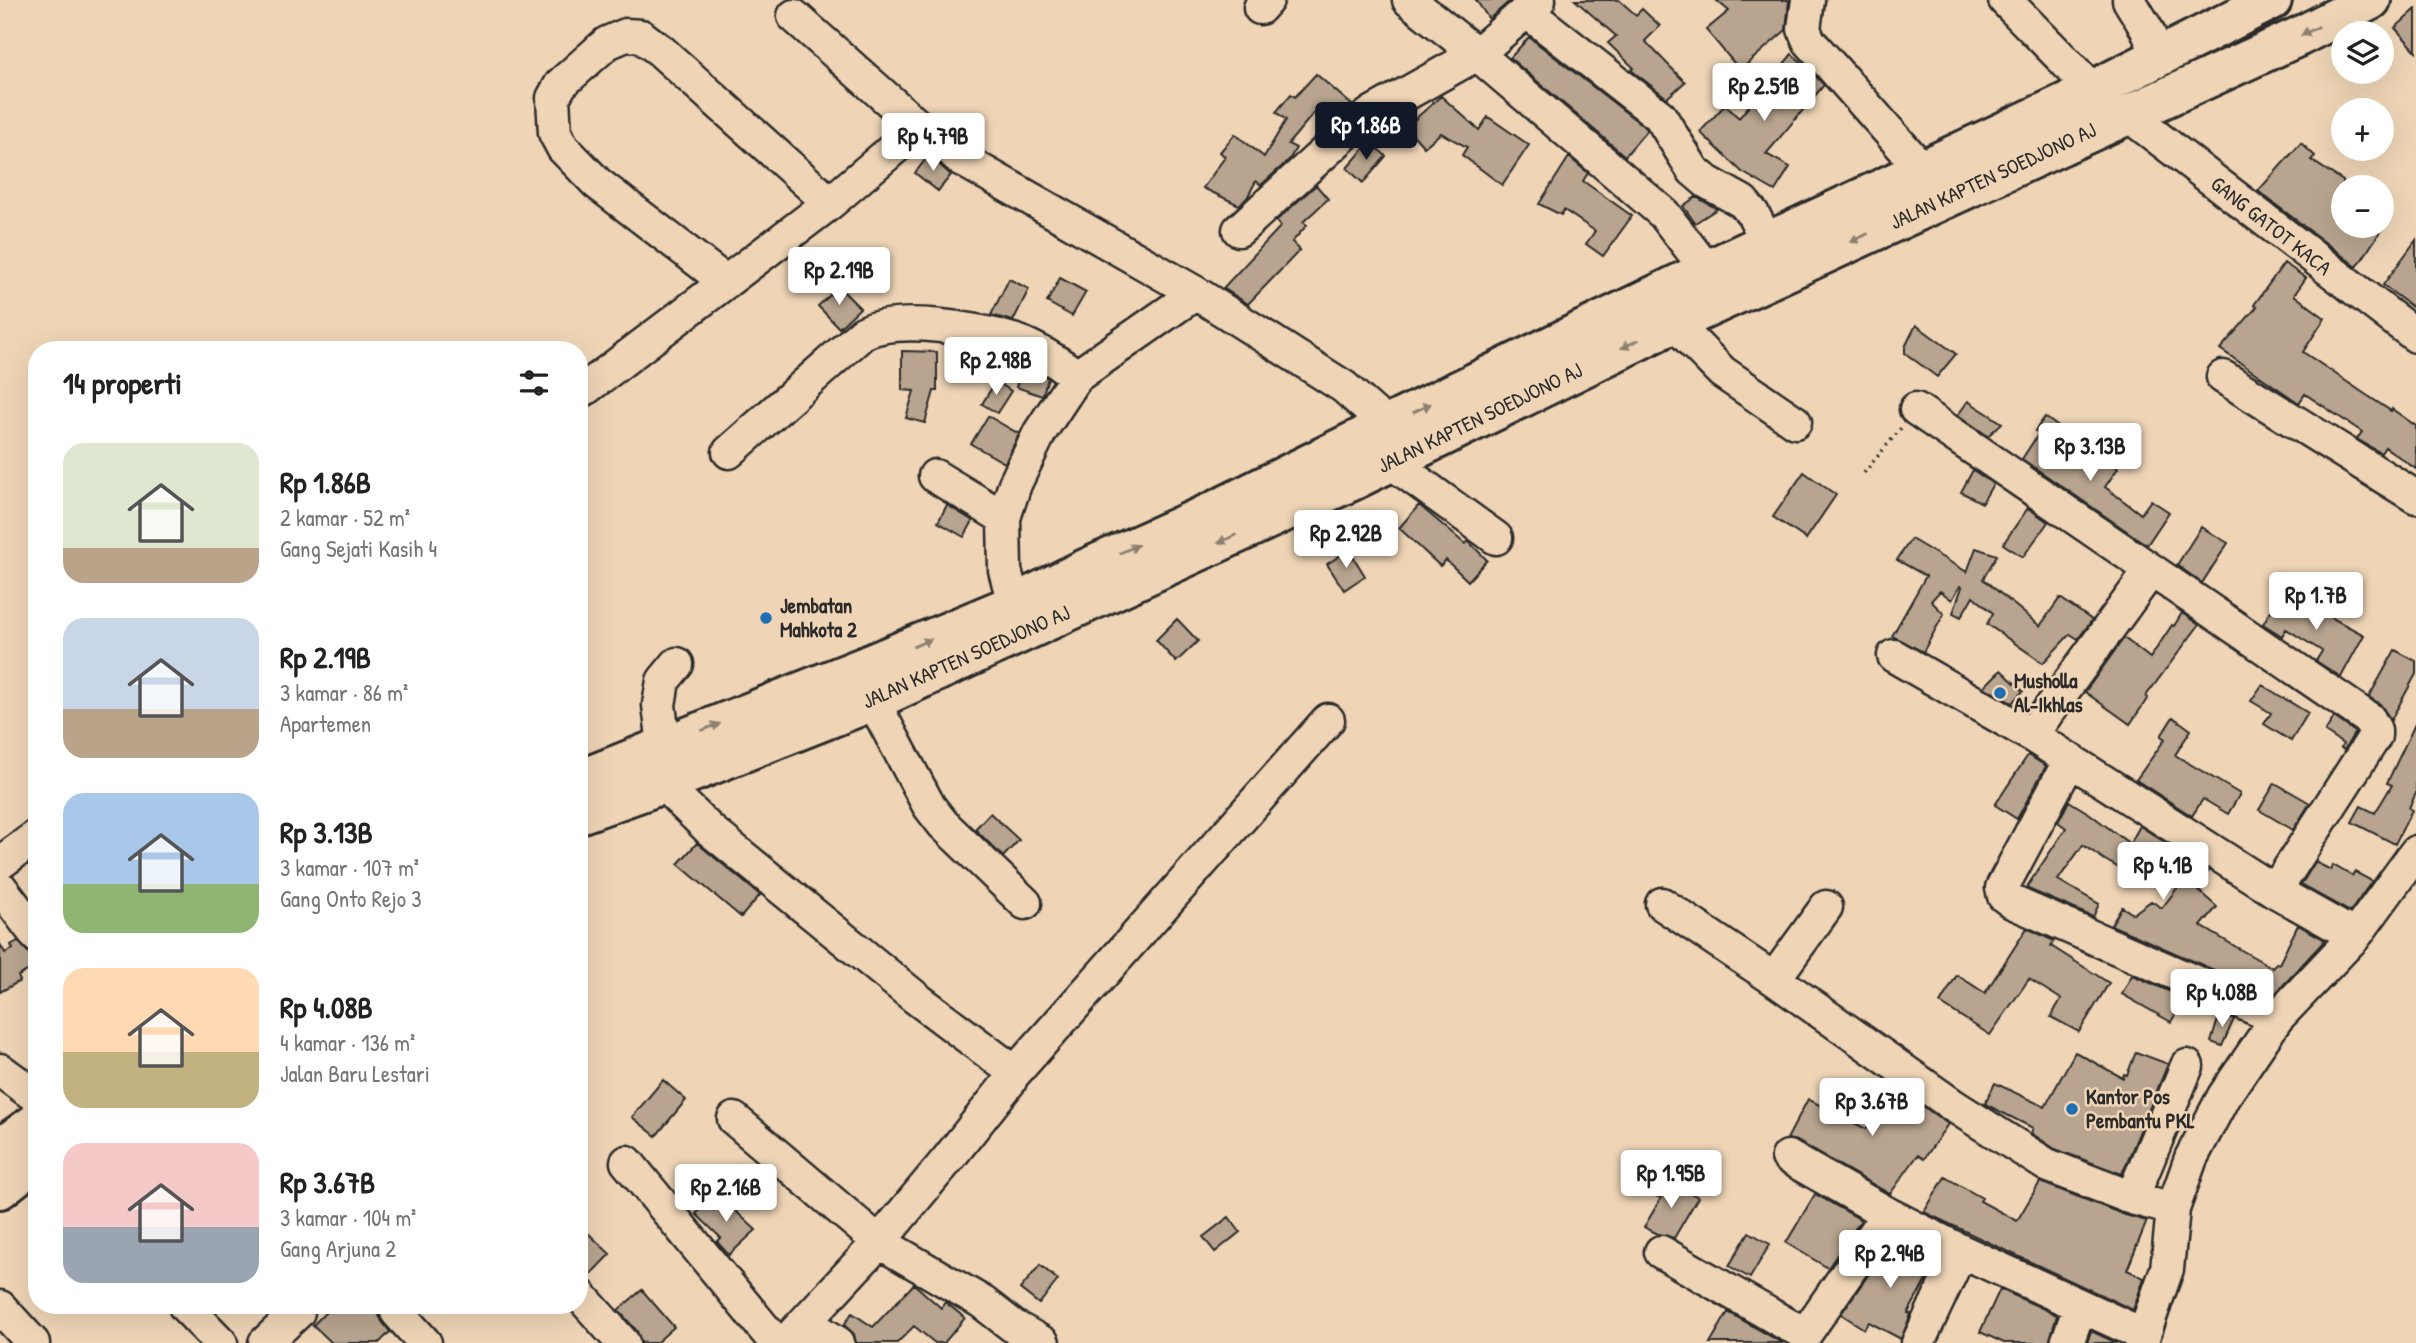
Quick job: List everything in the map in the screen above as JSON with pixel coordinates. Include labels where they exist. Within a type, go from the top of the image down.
[{"type":"main road","name":"JALAN KAPTEN SOEDJONO AJ","points":[[588,776],[1014,604],[1214,511],[1345,465],[1391,462],[1674,323],[2300,36],[2371,0]]},
{"type":"main road","name":"JALAN KAPTEN SOEDJONO AJ","points":[[588,811],[873,701],[1345,465],[1387,425],[1707,270],[2093,90],[2265,1]]},
{"type":"main road","points":[[0,1148],[28,1128]]},
{"type":"main road","points":[[0,1189],[28,1167]]},
{"type":"street","points":[[1409,0],[1477,54],[1664,214],[1707,270]]},
{"type":"street","points":[[1808,0],[1804,29],[1810,41],[1922,169]]},
{"type":"street","points":[[2005,0],[2093,90]]},
{"type":"street","points":[[2129,0],[2159,57]]},
{"type":"street","points":[[1239,230],[1346,133],[1372,113],[1477,54],[1532,6],[1660,116],[1693,170],[1707,182],[1743,202],[1753,214],[1767,242]]},
{"type":"street","points":[[794,16],[919,127],[941,140],[959,158],[1196,293],[1344,387],[1387,425]]},
{"type":"street","points":[[726,282],[597,183],[563,148],[555,133],[553,99],[561,84],[607,43],[626,35],[641,36],[830,203]]},
{"type":"street","name":"GANG GATOT KACA","points":[[2127,114],[2416,336]]},
{"type":"street","points":[[588,387],[830,203],[919,127]]},
{"type":"street","points":[[1014,604],[1005,570],[1003,518],[1015,484],[1040,432],[1077,376],[1196,293]]},
{"type":"street","points":[[1674,323],[1722,372],[1795,422]]},
{"type":"street","points":[[729,452],[863,333],[885,325],[938,326],[992,335],[1018,342],[1039,352],[1077,376]]},
{"type":"street","points":[[2223,377],[2416,497]]},
{"type":"street","points":[[1916,408],[2369,719],[2375,736],[2275,891]]},
{"type":"street","points":[[1391,462],[1496,538]]},
{"type":"street","points":[[935,476],[1003,518]]},
{"type":"street","points":[[2031,735],[2151,570]]},
{"type":"street","points":[[1894,656],[2031,735],[2275,891],[2355,936]]},
{"type":"street","points":[[664,745],[659,705],[663,681],[677,664]]},
{"type":"street","points":[[873,701],[929,806],[943,824],[1025,903]]},
{"type":"street","points":[[838,1343],[795,1332],[879,1242],[1011,1077],[1328,720]]},
{"type":"street","points":[[2070,761],[2002,888],[2004,896],[2012,902],[2277,1018]]},
{"type":"street","points":[[663,784],[710,830],[916,998],[1009,1069],[1011,1077]]},
{"type":"street","points":[[0,863],[28,843]]},
{"type":"street","points":[[1788,1157],[1888,1214],[2142,1339],[2167,1269],[2174,1209],[2191,1158],[2224,1096],[2277,1018],[2355,936],[2416,852]]},
{"type":"street","points":[[0,887],[28,924]]},
{"type":"street","points":[[1662,904],[1954,1106],[2047,1165],[2132,1198],[2174,1209]]},
{"type":"street","points":[[1774,979],[1826,907]]},
{"type":"street","points":[[2132,1198],[2188,1066]]},
{"type":"street","points":[[0,1070],[28,1090]]},
{"type":"street","points":[[734,1119],[879,1242],[982,1301],[1013,1326],[1043,1343]]},
{"type":"street","points":[[627,1162],[776,1343]]},
{"type":"street","points":[[1661,1252],[1788,1325],[1803,1338],[1888,1214]]},
{"type":"street","points":[[1918,1343],[1961,1251]]},
{"type":"street","points":[[588,1304],[624,1343]]},
{"type":"street","points":[[0,1307],[33,1343]]},
{"type":"street","points":[[2067,1343],[2080,1307]]},
{"type":"street","points":[[193,1314],[221,1343]]},
{"type":"street","points":[[265,1343],[296,1314]]},
{"type":"street","points":[[400,1314],[425,1343]]},
{"type":"building","points":[[1476,0],[1511,0],[1489,19]]},
{"type":"building","points":[[1575,0],[1619,0],[1636,15],[1642,9],[1660,26],[1645,41],[1685,82],[1667,98],[1631,70],[1634,68],[1608,43],[1616,36]]},
{"type":"building","points":[[1716,0],[1789,0],[1786,30],[1740,70],[1706,30],[1729,11]]},
{"type":"building","points":[[2416,9],[2416,51],[2395,28]]},
{"type":"building","points":[[1529,37],[1646,128],[1625,156],[1510,58]]},
{"type":"building","points":[[1792,54],[1824,85],[1766,154],[1790,167],[1775,191],[1742,172],[1700,132],[1725,105],[1739,118]]},
{"type":"building","points":[[1316,74],[1352,105],[1333,120],[1319,107],[1288,144],[1296,148],[1289,160],[1261,185],[1256,181],[1247,198],[1239,205],[1203,188],[1225,157],[1220,152],[1235,134],[1264,157],[1286,120],[1276,112],[1291,94],[1295,97]]},
{"type":"building","points":[[1441,96],[1479,130],[1488,117],[1529,145],[1502,185],[1462,155],[1467,147],[1441,133],[1424,147],[1406,127]]},
{"type":"building","points":[[1370,142],[1386,156],[1363,183],[1347,168]]},
{"type":"building","points":[[2301,143],[2315,156],[2311,160],[2334,175],[2331,175],[2331,238],[2376,238],[2357,267],[2258,191]]},
{"type":"building","points":[[929,155],[951,175],[938,191],[915,173]]},
{"type":"building","points":[[1569,157],[1588,173],[1583,181],[1632,216],[1603,256],[1586,244],[1595,231],[1564,210],[1561,215],[1539,204]]},
{"type":"building","points":[[1316,185],[1328,199],[1303,222],[1307,225],[1292,242],[1300,250],[1248,304],[1223,288],[1281,226],[1276,221]]},
{"type":"building","points":[[1696,197],[1717,209],[1695,223],[1683,206]]},
{"type":"building","points":[[2416,240],[2416,310],[2383,285]]},
{"type":"building","points":[[2284,263],[2306,278],[2294,295],[2325,318],[2303,352],[2416,426],[2416,469],[2385,447],[2381,453],[2357,439],[2362,432],[2305,394],[2299,403],[2220,349],[2257,307],[2254,305]]},
{"type":"building","points":[[1060,278],[1086,292],[1072,316],[1047,302]]},
{"type":"building","points":[[1009,279],[1029,289],[1013,321],[991,315]]},
{"type":"building","points":[[839,287],[860,308],[839,328],[818,306]]},
{"type":"building","points":[[1916,325],[1956,354],[1937,377],[1905,353],[1905,347]]},
{"type":"building","points":[[902,351],[937,352],[937,391],[934,391],[925,423],[906,418],[914,391],[902,390]]},
{"type":"building","points":[[1024,364],[1048,378],[1042,396],[1016,387]]},
{"type":"building","points":[[996,381],[1011,391],[997,413],[982,404]]},
{"type":"building","points":[[1968,401],[2002,423],[1988,436],[1958,415]]},
{"type":"building","points":[[988,416],[1019,434],[1005,463],[971,444]]},
{"type":"building","points":[[2045,417],[2069,435],[2059,449],[2088,470],[2098,455],[2118,468],[2105,487],[2141,514],[2151,500],[2169,512],[2147,545],[2022,459],[2039,433],[2035,431]]},
{"type":"building","points":[[1973,470],[1993,484],[1982,503],[1961,492]]},
{"type":"building","points":[[1804,472],[1836,495],[1806,539],[1773,517]]},
{"type":"building","points":[[947,505],[973,521],[964,537],[938,522]]},
{"type":"building","points":[[1419,505],[1465,544],[1468,541],[1487,560],[1468,581],[1446,560],[1440,566],[1399,528]]},
{"type":"building","points":[[2028,508],[2048,522],[2023,557],[2003,544]]},
{"type":"building","points":[[2201,527],[2228,543],[2202,583],[2177,565]]},
{"type":"building","points":[[1911,539],[1967,572],[1976,548],[1997,555],[1983,579],[2040,626],[2060,598],[2092,620],[2078,639],[2070,634],[2043,663],[1987,624],[1993,613],[1973,596],[1961,617],[1953,613],[1962,587],[1960,586],[1952,600],[1940,591],[1931,601],[1944,614],[1923,652],[1892,636],[1926,576],[1897,560]]},
{"type":"building","points":[[1349,550],[1365,576],[1344,590],[1327,564]]},
{"type":"building","points":[[2280,594],[2307,609],[2313,600],[2335,614],[2332,618],[2364,635],[2341,677],[2316,661],[2322,651],[2286,629],[2282,636],[2263,624]]},
{"type":"building","points":[[2182,613],[2199,625],[2146,696],[2148,698],[2130,724],[2085,692],[2124,638],[2150,658]]},
{"type":"building","points":[[1177,619],[1198,641],[1176,662],[1156,640]]},
{"type":"building","points":[[2395,650],[2416,661],[2416,674],[2391,720],[2380,704],[2369,697]]},
{"type":"building","name":"Musholla Al-Ikhlas","points":[[2001,670],[2023,691],[2012,703],[1984,687]]},
{"type":"building","points":[[2262,685],[2308,713],[2291,741],[2264,724],[2271,713],[2251,701]]},
{"type":"building","points":[[2173,717],[2191,730],[2175,755],[2240,794],[2228,814],[2203,799],[2192,816],[2136,780],[2165,739],[2161,736]]},
{"type":"building","points":[[2334,717],[2355,732],[2344,750],[2341,748],[2343,744],[2325,732]]},
{"type":"building","points":[[2416,722],[2416,793],[2409,808],[2412,810],[2395,844],[2352,822],[2361,806],[2375,813],[2392,785],[2387,783]]},
{"type":"building","points":[[2028,755],[2046,766],[2017,819],[1995,805]]},
{"type":"building","points":[[2275,783],[2310,803],[2293,830],[2259,810]]},
{"type":"building","points":[[2069,801],[2130,844],[2140,826],[2209,871],[2197,888],[2191,884],[2217,907],[2201,926],[2273,968],[2276,963],[2279,964],[2298,925],[2325,940],[2273,996],[2111,925],[2122,907],[2133,914],[2151,901],[2162,908],[2184,879],[2152,857],[2140,880],[2083,845],[2058,880],[2099,904],[2093,917],[2026,888],[2066,828],[2058,822]]},
{"type":"building","points":[[990,813],[1019,840],[1003,857],[975,829]]},
{"type":"building","points":[[697,843],[760,895],[741,917],[678,864]]},
{"type":"building","points":[[2315,862],[2331,870],[2333,865],[2352,876],[2355,872],[2372,881],[2350,912],[2301,885]]},
{"type":"building","points":[[2027,928],[2054,941],[2051,946],[2109,983],[2079,1032],[2051,1017],[2061,999],[2029,979],[1990,1035],[1940,1003],[1957,975],[1985,993]]},
{"type":"building","points":[[18,941],[28,952],[28,971],[18,976],[20,981],[0,992],[0,944],[5,953],[13,949],[11,945]]},
{"type":"building","points":[[2132,975],[2185,998],[2171,1022],[2122,994]]},
{"type":"building","points":[[2220,1013],[2234,1019],[2222,1046],[2211,1042]]},
{"type":"building","points":[[2075,1052],[2123,1078],[2124,1074],[2127,1075],[2136,1052],[2168,1064],[2122,1174],[2055,1149],[2031,1133],[2033,1128],[1985,1104],[1995,1083],[2045,1107]]},
{"type":"building","points":[[663,1080],[686,1100],[656,1136],[632,1117]]},
{"type":"building","points":[[1896,1087],[1948,1124],[1924,1159],[1918,1155],[1890,1194],[1797,1141],[1787,1139],[1808,1099],[1866,1129]]},
{"type":"building","points":[[1945,1177],[1982,1198],[1980,1201],[2017,1221],[2040,1182],[2147,1221],[2127,1270],[2144,1278],[2133,1310],[1924,1212]]},
{"type":"building","points":[[1666,1179],[1698,1197],[1674,1238],[1644,1227],[1661,1198],[1656,1196]]},
{"type":"building","points":[[716,1193],[756,1230],[729,1255],[717,1242],[721,1238],[696,1214]]},
{"type":"building","points":[[1815,1194],[1861,1220],[1828,1268],[1786,1243]]},
{"type":"building","points":[[1229,1217],[1240,1232],[1215,1252],[1203,1237]]},
{"type":"building","points":[[1749,1232],[1770,1244],[1750,1278],[1729,1266]]},
{"type":"building","points":[[588,1233],[610,1254],[588,1277]]},
{"type":"building","points":[[1893,1239],[1935,1264],[1908,1313],[1911,1314],[1901,1339],[1869,1322],[1864,1329],[1841,1314]]},
{"type":"building","points":[[1040,1265],[1058,1280],[1039,1304],[1020,1289]]},
{"type":"building","points":[[914,1284],[941,1308],[945,1302],[965,1318],[944,1343],[935,1343],[914,1326],[897,1343],[856,1343],[854,1334],[844,1325],[852,1313],[873,1327]]},
{"type":"building","points":[[2000,1289],[2057,1315],[2049,1343],[2004,1343],[1980,1332]]},
{"type":"building","points":[[642,1290],[674,1327],[656,1343],[641,1343],[637,1331],[618,1310]]},
{"type":"building","points":[[1728,1312],[1779,1341],[1783,1343],[1710,1343]]},
{"type":"building","points":[[324,1314],[379,1314],[390,1332],[379,1343],[332,1343],[313,1325]]},
{"type":"building","points":[[2091,1331],[2117,1343],[2087,1343]]},
{"type":"place","name":"Jembatan Mahkota 2","points":[[766,618]]},
{"type":"place","name":"Musholla Al-Ikhlas","points":[[2000,693]]},
{"type":"place","name":"Kantor Pos Pembantu PKL","points":[[2072,1109]]}]
